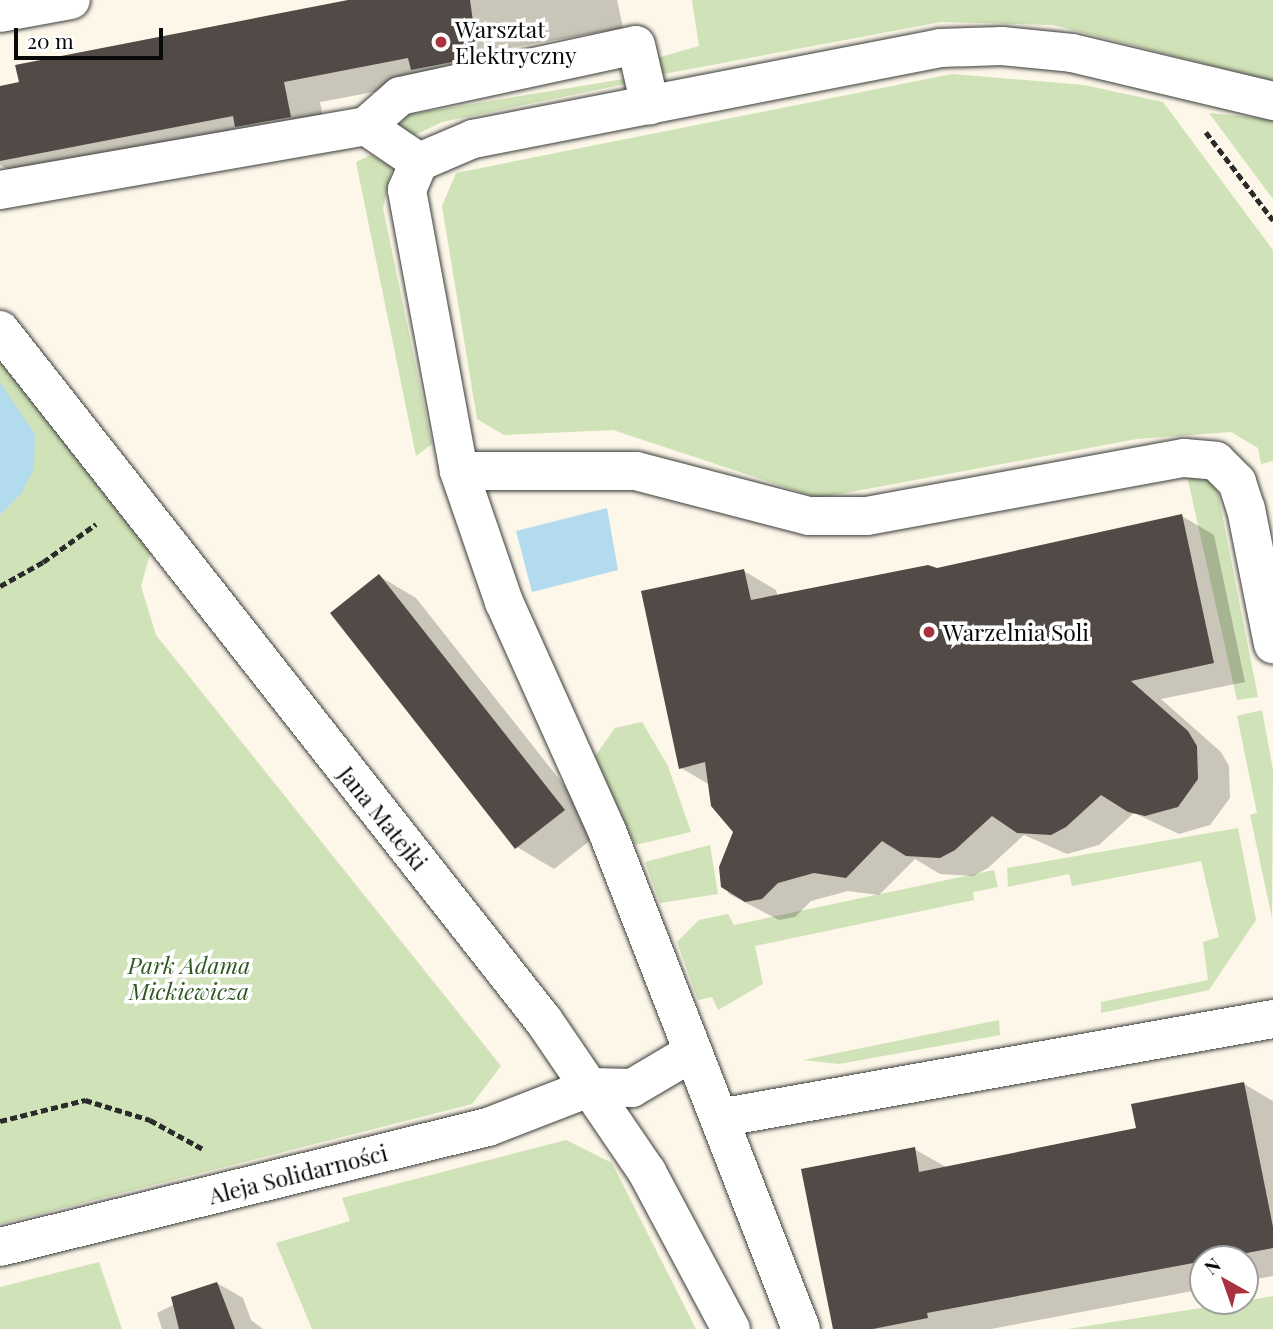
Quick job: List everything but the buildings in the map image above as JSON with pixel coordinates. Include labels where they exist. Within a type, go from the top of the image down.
[{"type":"street","points":[[0,13],[71,0]]},
{"type":"street","points":[[0,190],[366,127],[400,96],[636,45],[650,105]]},
{"type":"street","points":[[801,1329],[607,831],[504,602],[459,471],[407,190],[419,162],[473,139],[940,48],[1002,46],[1072,53],[1273,101]]},
{"type":"street","points":[[366,127],[419,162]]},
{"type":"street","name":"Jana Matejki","points":[[0,330],[129,499],[544,1021],[647,1172],[731,1329]]},
{"type":"street","points":[[459,471],[636,471],[809,516],[867,516],[1184,458],[1216,461],[1237,482],[1246,509],[1273,644]]},
{"type":"street","points":[[719,1118],[1273,1019]]},
{"type":"street","points":[[591,1087],[632,1088],[693,1052]]},
{"type":"street","name":"Aleja Solidarności","points":[[0,1247],[488,1127],[591,1087]]},
{"type":"path","points":[[1164,77],[1273,220]]},
{"type":"path","points":[[0,586],[43,562],[129,499]]},
{"type":"path","points":[[0,1121],[85,1100],[150,1119],[207,1152]]},
{"type":"green space","points":[[692,0],[1273,0],[1273,81],[1053,25],[941,22],[653,76],[650,60],[699,46]]},
{"type":"green space","points":[[952,74],[1084,85],[1163,102],[1273,250],[1273,461],[1261,464],[1258,448],[1231,432],[1137,439],[818,498],[613,430],[504,435],[477,419],[442,206],[456,173]]},
{"type":"green space","points":[[624,79],[625,84],[442,122],[409,138],[401,125],[405,115]]},
{"type":"green space","points":[[1209,113],[1273,119],[1273,199]]},
{"type":"green space","points":[[371,155],[392,167],[383,208],[432,444],[416,456],[356,162]]},
{"type":"green space","name":"Park Adama Mickiewicza","points":[[0,361],[153,544],[141,586],[156,635],[501,1066],[472,1104],[0,1224]]},
{"type":"green space","points":[[1213,468],[1258,697],[1237,700],[1187,476]]},
{"type":"green space","points":[[1262,710],[1273,770],[1272,918],[1250,815],[1257,813],[1237,716]]},
{"type":"green space","points":[[642,722],[668,766],[691,832],[635,845],[595,756],[615,728]]},
{"type":"green space","points":[[1238,828],[1256,920],[1209,990],[1101,1013],[1101,1002],[1208,980],[1203,942],[1219,937],[1201,861],[1072,886],[1069,874],[1008,887],[1007,868]]},
{"type":"green space","points":[[710,845],[718,894],[660,903],[645,862]]},
{"type":"green space","points":[[994,870],[998,887],[973,892],[974,900],[755,946],[763,984],[718,1010],[712,997],[698,1000],[677,942],[699,920],[728,914],[734,925]]},
{"type":"green space","points":[[999,1020],[1000,1035],[839,1064],[803,1060]]},
{"type":"green space","points":[[566,1140],[612,1163],[696,1329],[312,1329],[276,1243],[350,1221],[342,1198]]},
{"type":"green space","points":[[99,1262],[122,1329],[0,1329],[0,1287]]},
{"type":"green space","points":[[1273,1296],[1273,1329],[1068,1329],[1189,1310],[1189,1315],[1259,1315],[1259,1298]]},
{"type":"water","points":[[0,383],[35,434],[34,468],[21,494],[0,515]]},
{"type":"water","points":[[607,508],[618,570],[532,592],[516,531]]},
{"type":"place","name":"Warsztat Elektryczny","points":[[441,42]]},
{"type":"place","name":"Warzelnia Soli","points":[[929,632]]}]
